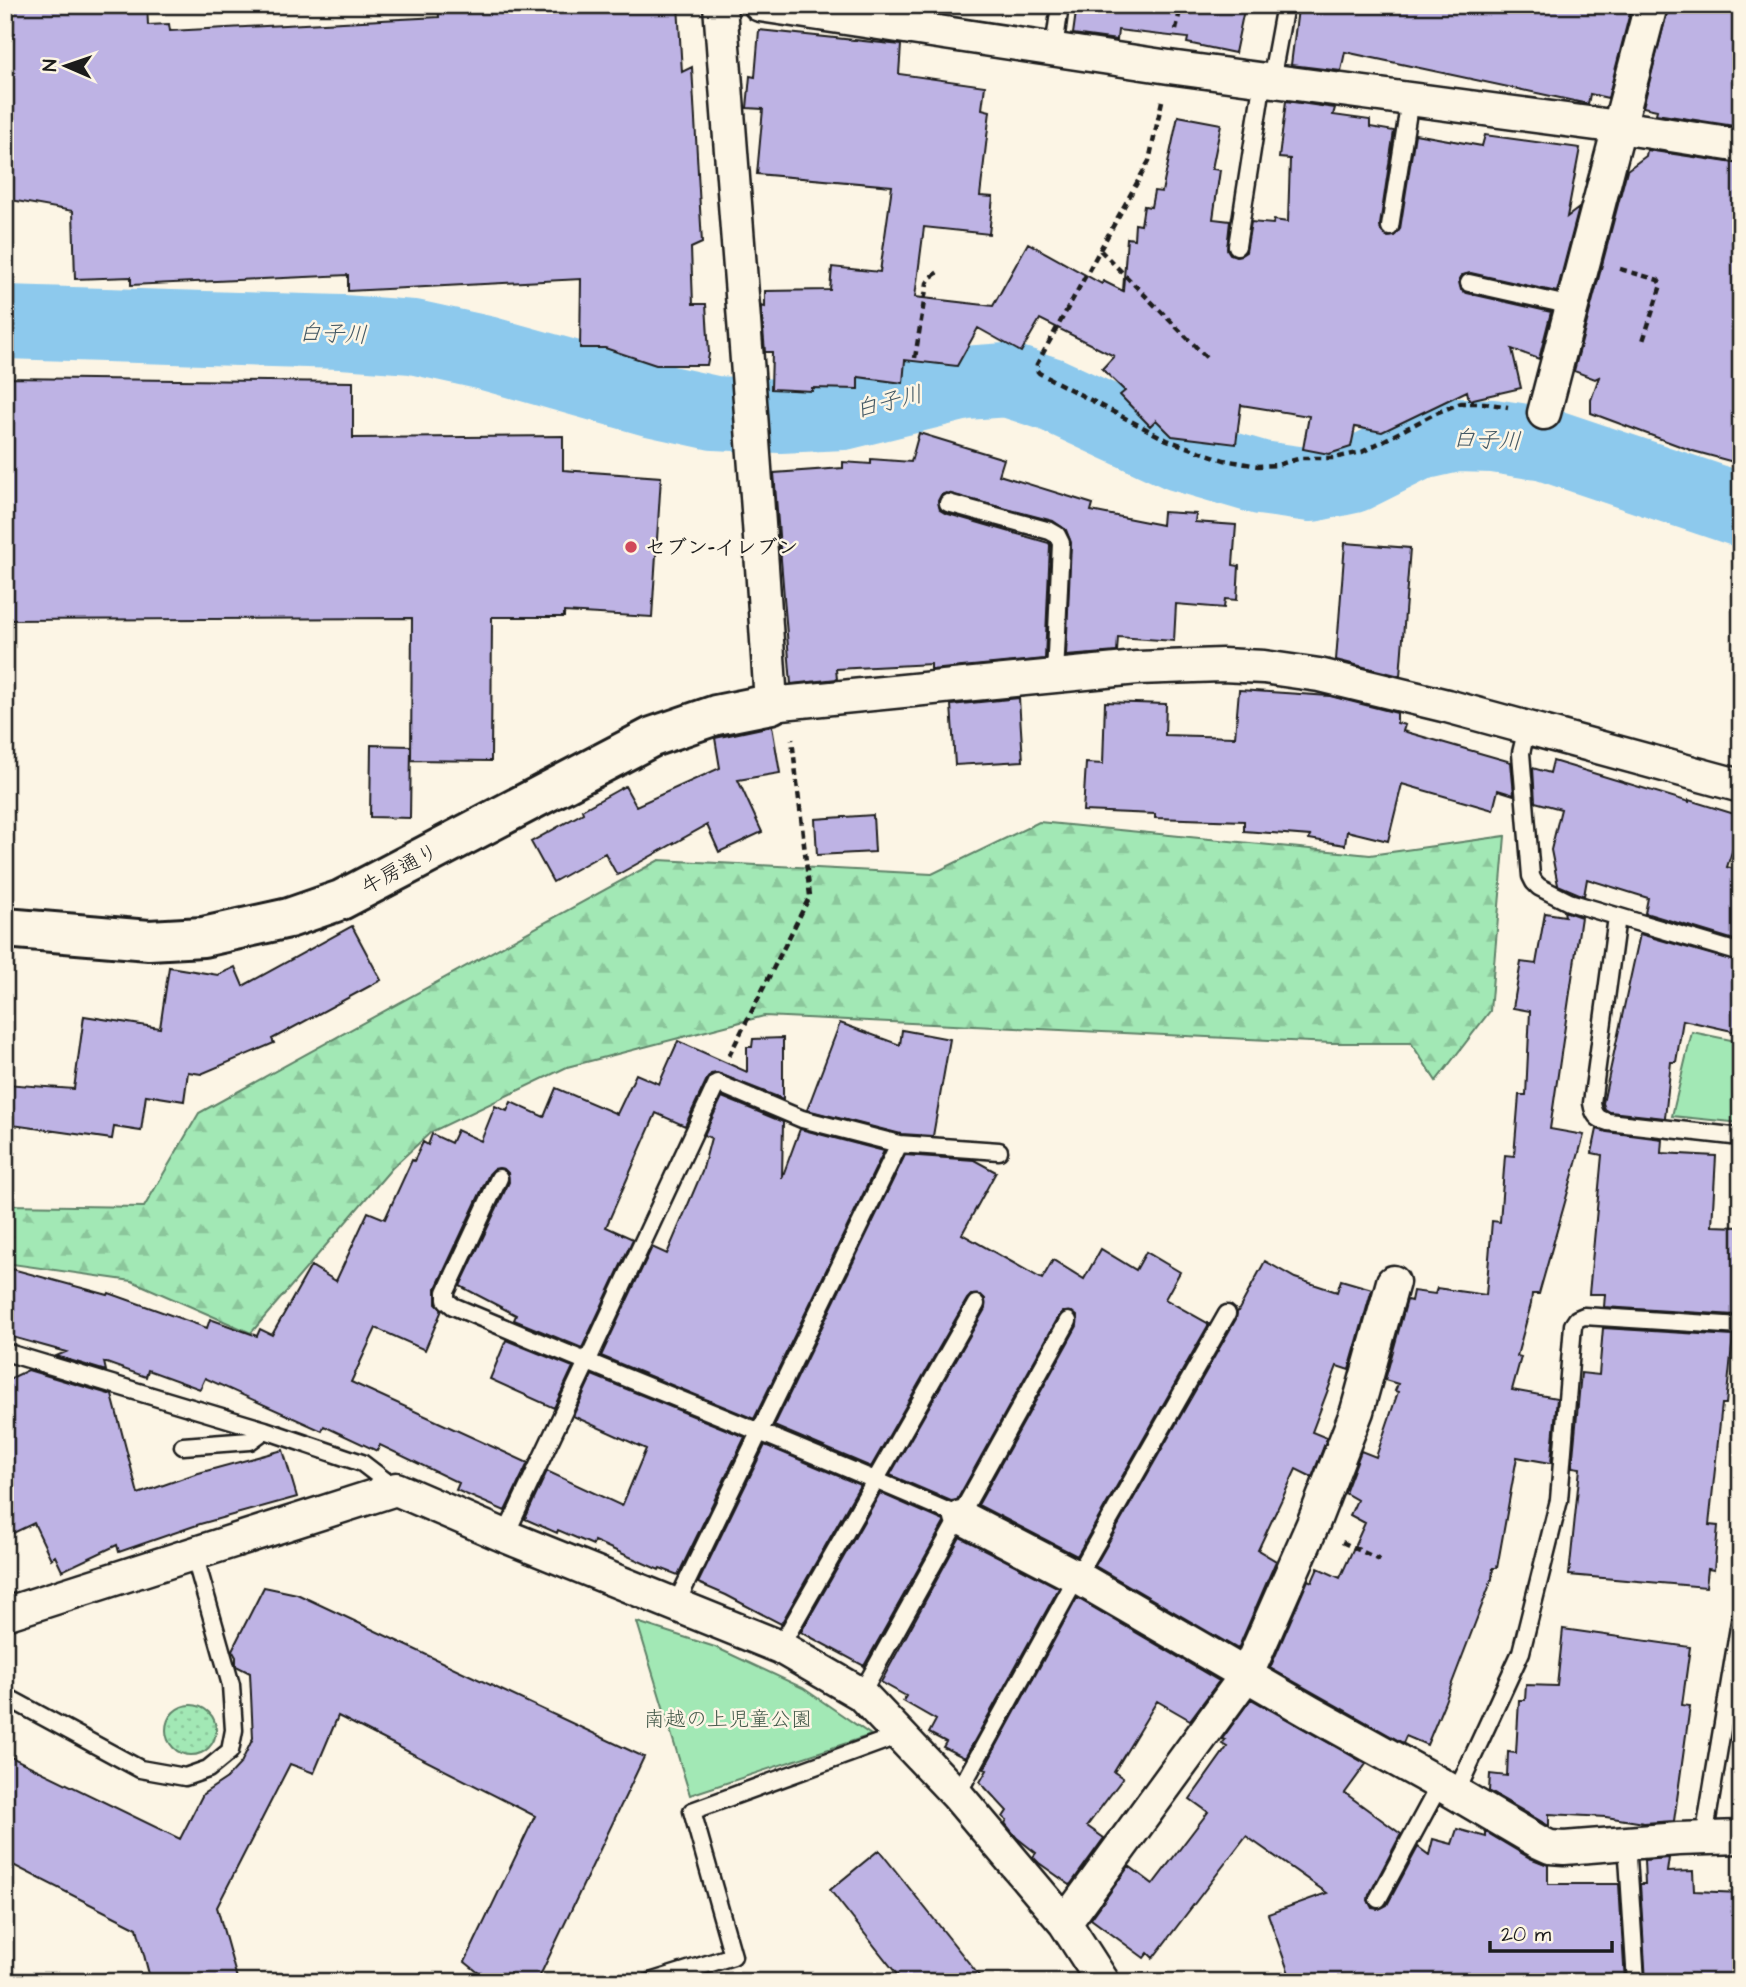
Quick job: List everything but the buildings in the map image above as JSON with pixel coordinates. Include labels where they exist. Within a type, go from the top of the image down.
[{"type":"street","points":[[720,5],[771,704],[1137,668],[1264,667],[1319,675],[1447,706],[1741,786]]},
{"type":"street","points":[[760,5],[1169,67],[1619,127],[1741,146]]},
{"type":"street","points":[[1544,413],[1651,5]]},
{"type":"street","name":"牛房通り","points":[[5,928],[149,940],[203,937],[289,918],[341,900],[652,737],[716,715],[771,704]]},
{"type":"street","points":[[1065,1923],[1247,1674],[1313,1524],[1357,1411],[1393,1282]]},
{"type":"street","points":[[5,1614],[396,1489],[780,1647],[861,1694],[957,1795],[1065,1923],[1103,1982]]},
{"type":"street","points":[[961,1517],[1077,1577],[1550,1847],[1741,1837]]},
{"type":"lane","points":[[1054,49],[1060,5]]},
{"type":"lane","points":[[1237,246],[1267,80],[1285,5]]},
{"type":"lane","points":[[1390,227],[1410,99]]},
{"type":"lane","points":[[1469,283],[1572,306]]},
{"type":"lane","points":[[947,503],[1057,535],[1061,543],[1055,676]]},
{"type":"lane","points":[[1527,727],[1521,753],[1531,876],[1534,882],[1569,902],[1741,953]]},
{"type":"lane","points":[[1617,917],[1592,1103],[1594,1114],[1600,1120],[1608,1122],[1741,1137]]},
{"type":"lane","points":[[505,1536],[716,1083],[802,1119],[899,1144],[999,1151]]},
{"type":"lane","points":[[676,1604],[899,1144]]},
{"type":"lane","points":[[499,1178],[446,1292],[446,1300],[453,1306],[875,1479],[961,1517]]},
{"type":"lane","points":[[780,1647],[976,1304]]},
{"type":"lane","points":[[957,1795],[1227,1314]]},
{"type":"lane","points":[[1378,1899],[1448,1788],[1521,1652],[1559,1500],[1573,1325],[1577,1319],[1584,1316],[1741,1326]]},
{"type":"lane","points":[[861,1694],[1068,1321]]},
{"type":"lane","points":[[5,1352],[265,1430],[362,1463],[396,1489]]},
{"type":"lane","points":[[183,1446],[250,1441],[265,1430]]},
{"type":"lane","points":[[5,1696],[140,1769],[185,1777],[208,1769],[230,1751],[234,1730],[230,1685],[194,1554]]},
{"type":"lane","points":[[1704,1838],[1741,1615]]},
{"type":"lane","points":[[650,1982],[733,1956],[692,1811],[901,1735]]},
{"type":"lane","points":[[1627,1842],[1636,1982]]},
{"type":"path","points":[[1181,5],[1149,161],[1037,364],[1039,373],[1167,440],[1224,460],[1258,466],[1277,465],[1301,458],[1334,458],[1362,452],[1436,413],[1461,403],[1484,403],[1544,413]]},
{"type":"path","points":[[1100,250],[1207,358]]},
{"type":"path","points":[[1584,258],[1658,280],[1660,291],[1642,344]]},
{"type":"path","points":[[915,358],[928,283],[931,277],[940,271]]},
{"type":"path","points":[[716,1083],[810,896],[793,752]]},
{"type":"green space","points":[[1039,822],[1370,855],[1505,836],[1490,1011],[1436,1081],[1411,1043],[1332,1043],[764,1016],[567,1067],[431,1132],[392,1168],[251,1333],[132,1281],[5,1263],[5,1205],[144,1207],[199,1113],[659,860],[932,874]]},
{"type":"green space","points":[[1692,1032],[1741,1042],[1741,1123],[1672,1116]]},
{"type":"green space","name":"南越の上児童公園","points":[[637,1622],[715,1647],[803,1688],[871,1735],[690,1795]]},
{"type":"green space","points":[[191,1705],[208,1713],[216,1730],[208,1747],[191,1755],[174,1747],[166,1730],[174,1713]]},
{"type":"waterway","name":"白子川","points":[[5,322],[342,332],[413,337],[486,353],[650,399],[714,413],[780,416],[843,413],[965,383],[1007,380],[1050,394],[1179,454],[1261,478],[1311,485],[1353,476],[1417,444],[1457,435],[1493,436],[1545,444],[1741,510]]},
{"type":"place","name":"セブン-イレブン","points":[[631,547]]}]
